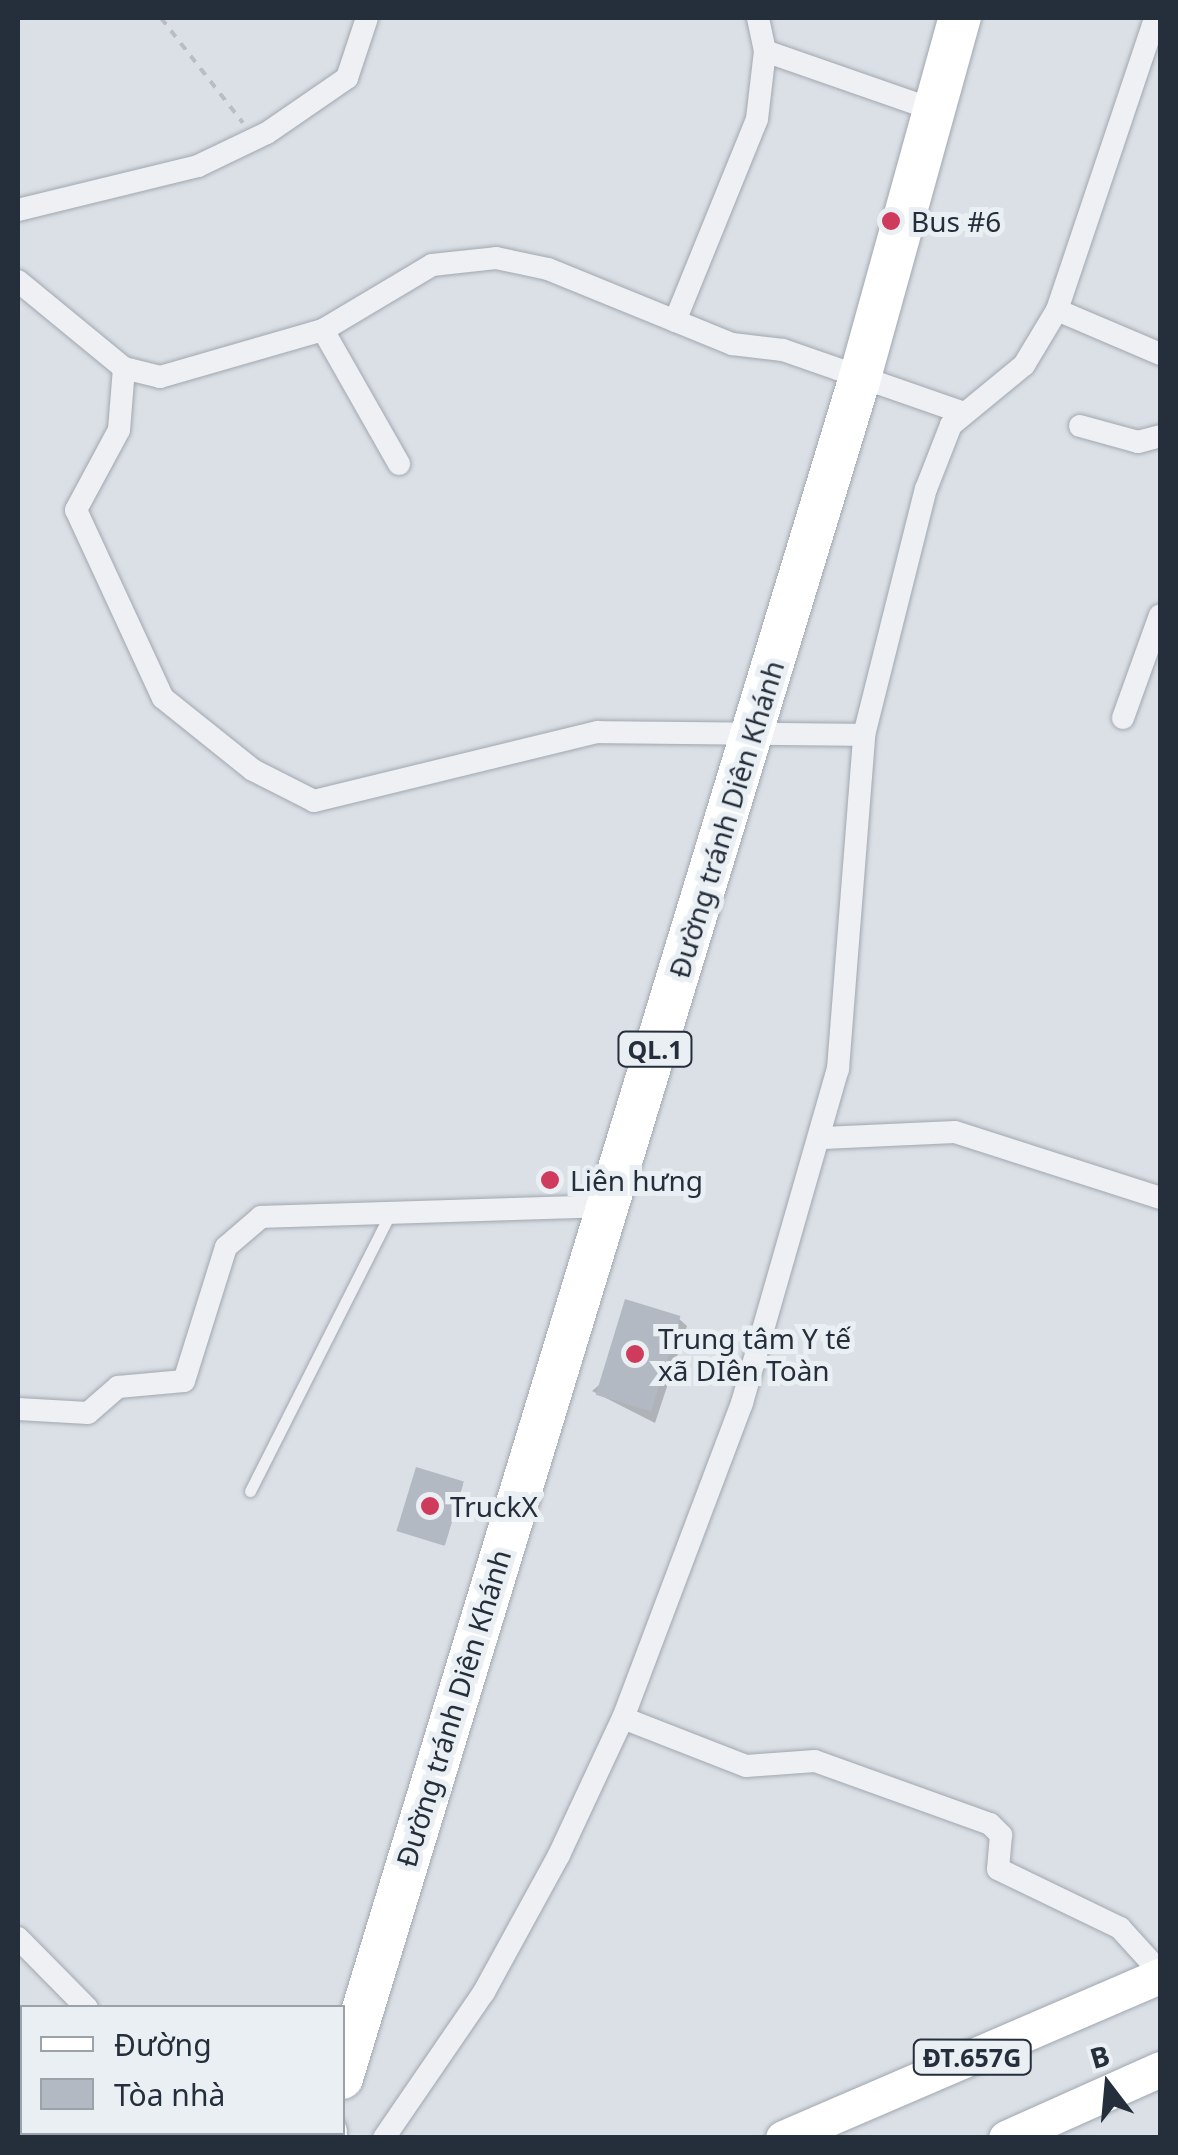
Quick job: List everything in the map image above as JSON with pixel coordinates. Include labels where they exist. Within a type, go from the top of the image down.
[{"type":"highway","name":"Đường tránh Diên Khánh","points":[[345,2068],[859,381],[960,18]]},
{"type":"main road","name":"ĐT.657G","points":[[784,2138],[1160,1974]]},
{"type":"main road","points":[[1006,2138],[1160,2069]]},
{"type":"street","points":[[18,210],[180,171],[249,142],[346,78],[366,18]]},
{"type":"street","points":[[675,321],[757,119],[765,51],[758,18]]},
{"type":"street","points":[[384,2138],[501,1963],[623,1718],[742,1403],[823,1138],[849,994],[864,735],[926,490],[964,413],[1024,365],[1058,310],[1158,18]]},
{"type":"street","points":[[765,51],[932,109]]},
{"type":"street","points":[[18,281],[124,368],[160,377],[323,330],[432,265],[475,256],[548,269],[675,321],[964,413]]},
{"type":"street","points":[[1058,310],[1160,354]]},
{"type":"street","points":[[323,330],[399,464]]},
{"type":"street","points":[[124,368],[119,430],[76,510],[164,698],[253,770],[314,801],[598,732],[754,730],[864,735]]},
{"type":"street","points":[[1080,426],[1138,442],[1160,436]]},
{"type":"street","points":[[1122,718],[1160,615]]},
{"type":"street","points":[[823,1138],[955,1132],[1160,1198]]},
{"type":"street","points":[[18,1409],[88,1413],[118,1387],[184,1381],[226,1247],[245,1224],[280,1214],[388,1218],[606,1206]]},
{"type":"street","points":[[623,1718],[746,1766],[815,1762],[990,1824],[1001,1835],[998,1869],[1120,1928],[1160,1974]]},
{"type":"street","points":[[18,1938],[84,2005]]},
{"type":"lane","points":[[250,1492],[388,1218]]},
{"type":"path","points":[[162,18],[232,100],[249,142]]},
{"type":"building","name":"Trung tâm Y tế xã DIên Toàn","points":[[625,1299],[680,1316],[651,1412],[596,1395]]},
{"type":"building","name":"TruckX","points":[[416,1467],[464,1482],[444,1546],[396,1531]]},
{"type":"place","name":"Bus #6","points":[[891,221]]},
{"type":"place","name":"Liên hưng","points":[[550,1180]]},
{"type":"place","name":"Trung tâm Y tế xã DIên Toàn","points":[[635,1354]]},
{"type":"place","name":"TruckX","points":[[430,1506]]}]
